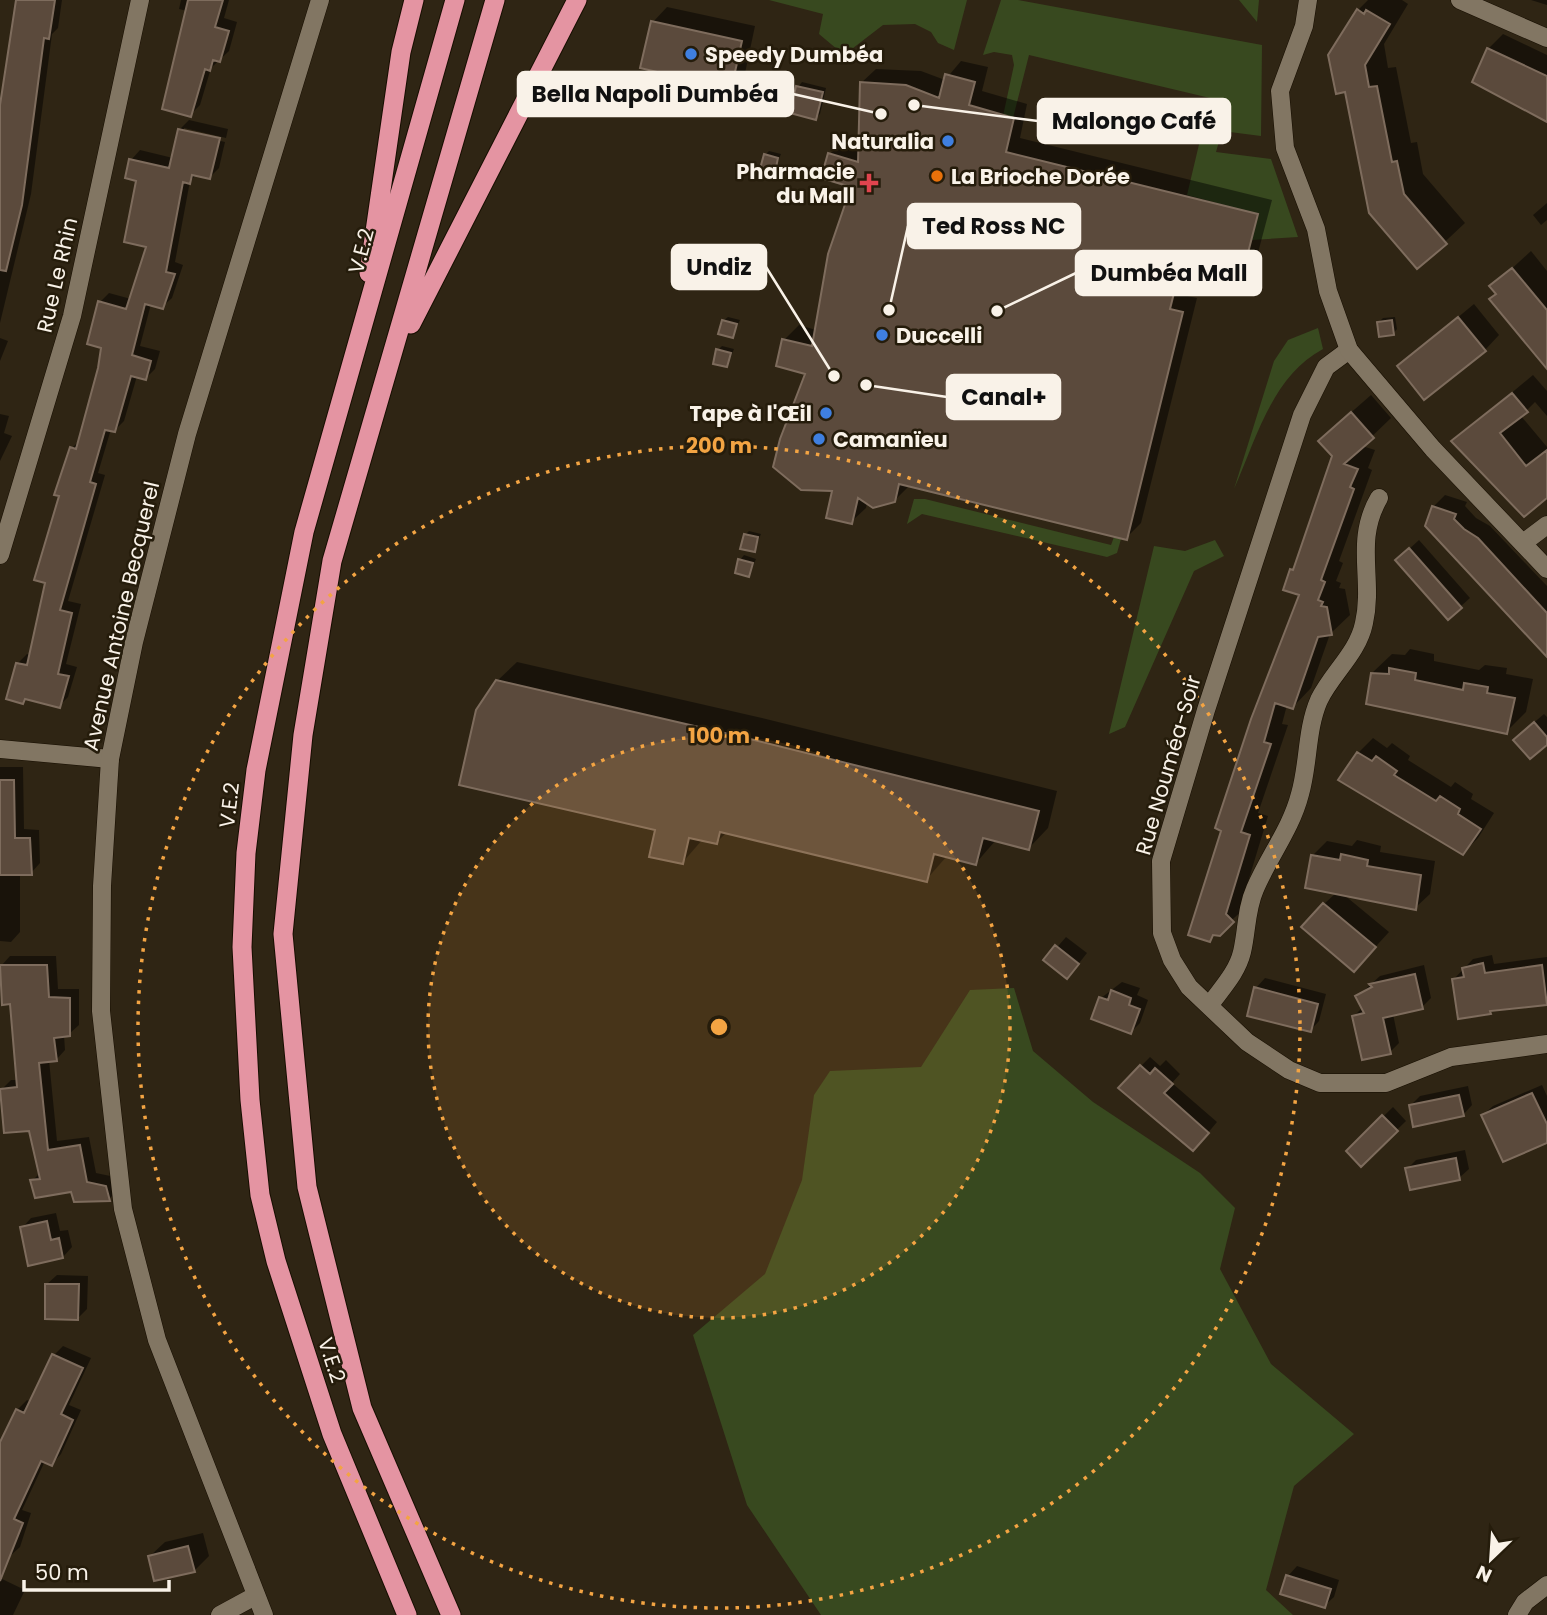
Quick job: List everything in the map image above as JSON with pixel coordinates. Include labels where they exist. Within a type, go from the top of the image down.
[{"type":"highway","points":[[361,337],[378,198],[401,52],[414,0]]},
{"type":"highway","name":"V.E.2","points":[[407,1615],[332,1434],[276,1261],[260,1195],[251,1114],[242,947],[246,853],[266,712],[304,532],[455,0]]},
{"type":"highway","name":"V.E.2","points":[[451,1615],[362,1408],[307,1187],[283,934],[303,735],[332,561],[495,0]]},
{"type":"highway","points":[[390,365],[577,0]]},
{"type":"street","name":"Rue Le Rhin","points":[[0,554],[72,316],[140,0]]},
{"type":"street","name":"Avenue Antoine Becquerel","points":[[264,1615],[157,1340],[123,1209],[100,1011],[102,886],[110,759],[134,642],[187,434],[320,0]]},
{"type":"street","points":[[1308,0],[1304,26],[1280,91],[1285,148],[1316,229],[1328,291],[1349,349],[1433,449],[1547,569]]},
{"type":"street","points":[[1460,0],[1547,38]]},
{"type":"street","name":"Rue Nouméa-Soir","points":[[1349,349],[1326,367],[1303,415],[1206,710],[1161,861],[1162,933],[1172,960],[1189,987],[1209,1006],[1247,1042],[1289,1069],[1320,1083],[1386,1083],[1451,1057],[1547,1044]]},
{"type":"street","points":[[1209,1006],[1235,971],[1242,954],[1255,890],[1292,823],[1301,790],[1311,724],[1320,698],[1348,659],[1364,625],[1368,518],[1379,498]]},
{"type":"street","points":[[1524,543],[1547,525]]},
{"type":"street","points":[[0,749],[110,759]]},
{"type":"street","points":[[1517,1615],[1525,1602],[1547,1585]]},
{"type":"street","points":[[220,1615],[255,1596]]},
{"type":"green space","points":[[769,0],[967,0],[954,50],[938,43],[931,32],[915,24],[883,25],[844,55],[819,34],[823,14]]},
{"type":"green space","points":[[1001,0],[1018,0],[1262,45],[1261,136],[1222,131],[1216,152],[1271,159],[1298,237],[1252,240],[1258,214],[1187,195],[1210,98],[1029,55],[1013,118],[1003,116],[1014,65],[1012,55],[994,52],[983,55]]},
{"type":"green space","points":[[1239,0],[1259,0],[1257,22]]},
{"type":"green space","points":[[1318,328],[1323,349],[1305,361],[1278,392],[1258,430],[1234,489],[1274,361],[1288,340]]},
{"type":"green space","points":[[914,499],[925,499],[1111,545],[1114,537],[1121,539],[1117,553],[1107,557],[922,514],[907,524]]},
{"type":"green space","points":[[1215,540],[1224,556],[1194,571],[1125,727],[1109,734],[1154,546],[1185,551]]},
{"type":"green space","points":[[1014,988],[1033,1051],[1093,1102],[1200,1173],[1235,1208],[1220,1269],[1271,1364],[1354,1434],[1294,1486],[1266,1590],[1293,1615],[821,1615],[747,1505],[693,1335],[765,1274],[802,1180],[814,1095],[830,1071],[921,1067],[970,990]]},
{"type":"building","points":[[16,0],[55,0],[49,39],[44,38],[22,205],[6,271],[0,270],[0,105]]},
{"type":"building","points":[[188,0],[223,0],[215,27],[229,31],[220,62],[213,60],[210,71],[205,69],[191,117],[162,109]]},
{"type":"building","points":[[1357,9],[1364,14],[1366,10],[1390,24],[1365,65],[1369,87],[1377,86],[1392,162],[1397,161],[1404,194],[1447,244],[1417,269],[1369,213],[1345,92],[1336,94],[1328,55]]},
{"type":"building","name":"Speedy Dumbéa","points":[[651,21],[742,41],[730,94],[704,88],[705,83],[640,68]]},
{"type":"building","points":[[1487,48],[1547,76],[1547,122],[1472,82]]},
{"type":"building","points":[[945,74],[975,82],[969,105],[1014,118],[1006,152],[1258,214],[1241,280],[1181,265],[1170,309],[1183,312],[1127,540],[899,484],[895,502],[873,508],[858,498],[852,524],[826,518],[832,491],[801,490],[773,467],[780,439],[805,374],[776,366],[782,339],[812,346],[828,254],[851,187],[821,178],[828,153],[858,162],[860,82],[906,85],[939,98]]},
{"type":"building","points":[[796,86],[823,92],[816,120],[790,113]]},
{"type":"building","points":[[178,129],[220,138],[210,179],[192,175],[190,184],[183,182],[166,272],[175,274],[163,309],[145,304],[132,355],[151,361],[146,380],[131,376],[115,432],[105,430],[90,482],[96,484],[60,610],[72,613],[58,674],[69,676],[60,708],[25,699],[23,704],[6,699],[16,663],[27,665],[45,583],[34,580],[59,496],[54,495],[70,447],[76,449],[98,368],[101,348],[87,344],[98,301],[126,309],[146,247],[124,242],[136,181],[125,178],[129,159],[169,168]]},
{"type":"building","points":[[764,154],[778,158],[775,172],[760,169]]},
{"type":"building","points":[[1512,268],[1547,310],[1547,369],[1489,299],[1496,294],[1489,286]]},
{"type":"building","points":[[1458,317],[1486,351],[1424,400],[1397,366]]},
{"type":"building","points":[[722,320],[737,324],[733,338],[718,334]]},
{"type":"building","points":[[1392,320],[1394,335],[1379,337],[1377,322]]},
{"type":"building","points":[[716,349],[731,353],[727,367],[713,364]]},
{"type":"building","points":[[1512,393],[1528,412],[1500,433],[1526,466],[1547,450],[1547,498],[1524,517],[1451,441]]},
{"type":"building","points":[[1351,412],[1374,438],[1344,464],[1358,469],[1350,487],[1354,489],[1321,580],[1325,582],[1318,600],[1323,602],[1321,606],[1327,607],[1332,635],[1318,637],[1293,709],[1275,703],[1264,742],[1271,744],[1241,832],[1250,835],[1226,914],[1234,922],[1220,936],[1213,935],[1210,942],[1188,935],[1221,831],[1215,828],[1251,719],[1299,595],[1283,590],[1290,569],[1293,570],[1332,456],[1318,441]]},
{"type":"building","points":[[1432,506],[1456,514],[1454,519],[1478,538],[1547,613],[1547,657],[1425,526]]},
{"type":"building","points":[[744,534],[758,537],[755,552],[740,549]]},
{"type":"building","points":[[1409,548],[1462,608],[1448,620],[1395,560]]},
{"type":"building","points":[[738,559],[753,563],[749,577],[735,573]]},
{"type":"building","points":[[1389,668],[1416,673],[1415,680],[1463,690],[1464,683],[1488,687],[1487,693],[1515,698],[1507,734],[1366,704],[1371,673],[1389,674]]},
{"type":"building","points":[[496,680],[742,737],[1039,811],[1029,850],[983,838],[976,865],[934,854],[927,882],[720,832],[717,844],[689,838],[683,864],[649,857],[655,830],[459,785],[476,710]]},
{"type":"building","points":[[1534,722],[1547,737],[1547,745],[1530,759],[1513,740]]},
{"type":"building","points":[[1357,752],[1372,761],[1376,756],[1397,771],[1394,775],[1436,801],[1440,796],[1460,809],[1458,814],[1481,829],[1463,855],[1338,780]]},
{"type":"building","points":[[0,780],[14,780],[15,838],[30,838],[32,875],[0,875]]},
{"type":"building","points":[[1341,854],[1368,860],[1367,866],[1421,875],[1416,910],[1305,888],[1311,855],[1340,860]]},
{"type":"building","points":[[1323,903],[1376,947],[1354,972],[1301,927]]},
{"type":"building","points":[[1055,945],[1079,964],[1067,979],[1043,960]]},
{"type":"building","points":[[1483,963],[1485,973],[1542,965],[1547,1005],[1490,1011],[1491,1014],[1458,1019],[1452,979],[1464,977],[1462,968]]},
{"type":"building","points":[[0,965],[47,965],[49,997],[70,998],[70,1036],[54,1038],[57,1061],[39,1063],[48,1150],[80,1145],[87,1182],[106,1186],[110,1201],[74,1202],[71,1192],[35,1198],[30,1180],[40,1179],[29,1131],[4,1133],[0,1089],[17,1087],[10,1004],[2,1005]]},
{"type":"building","points":[[1415,974],[1423,1009],[1383,1018],[1391,1054],[1362,1060],[1352,1016],[1364,1013],[1355,996],[1372,987],[1369,984]]},
{"type":"building","points":[[1254,987],[1318,1004],[1311,1032],[1247,1016]]},
{"type":"building","points":[[1111,990],[1131,998],[1129,1005],[1140,1009],[1131,1034],[1091,1019],[1099,997],[1108,1000]]},
{"type":"building","points":[[1140,1065],[1150,1074],[1155,1068],[1173,1084],[1164,1093],[1209,1133],[1193,1151],[1118,1088]]},
{"type":"building","points":[[1532,1093],[1547,1124],[1547,1143],[1503,1162],[1481,1115]]},
{"type":"building","points":[[1459,1095],[1464,1116],[1413,1127],[1409,1105]]},
{"type":"building","points":[[1382,1115],[1398,1131],[1361,1167],[1346,1151]]},
{"type":"building","points":[[1456,1158],[1460,1180],[1410,1190],[1405,1168]]},
{"type":"building","points":[[47,1221],[51,1240],[59,1238],[63,1258],[28,1266],[20,1227]]},
{"type":"building","points":[[45,1284],[79,1284],[78,1320],[45,1319]]},
{"type":"building","points":[[52,1354],[83,1368],[61,1414],[73,1420],[52,1466],[41,1461],[14,1519],[23,1523],[0,1581],[0,1442],[16,1409],[24,1413]]},
{"type":"building","points":[[188,1546],[195,1572],[154,1581],[148,1556]]},
{"type":"building","points":[[1286,1575],[1331,1589],[1325,1608],[1280,1594]]},
{"type":"place","name":"Speedy Dumbéa","points":[[691,54]]},
{"type":"place","name":"Malongo Café","points":[[914,105]]},
{"type":"place","name":"Bella Napoli Dumbéa","points":[[881,114]]},
{"type":"place","name":"Naturalia","points":[[948,141]]},
{"type":"place","name":"La Brioche Dorée","points":[[937,176]]},
{"type":"place","name":"Pharmacie du Mall","points":[[869,183]]},
{"type":"place","name":"Ted Ross NC","points":[[889,310]]},
{"type":"place","name":"Dumbéa Mall","points":[[997,311]]},
{"type":"place","name":"Duccelli","points":[[882,335]]},
{"type":"place","name":"Undiz","points":[[834,376]]},
{"type":"place","name":"Canal+","points":[[866,385]]},
{"type":"place","name":"Tape à l'Œil","points":[[826,413]]},
{"type":"place","name":"Camanïeu","points":[[819,439]]}]
